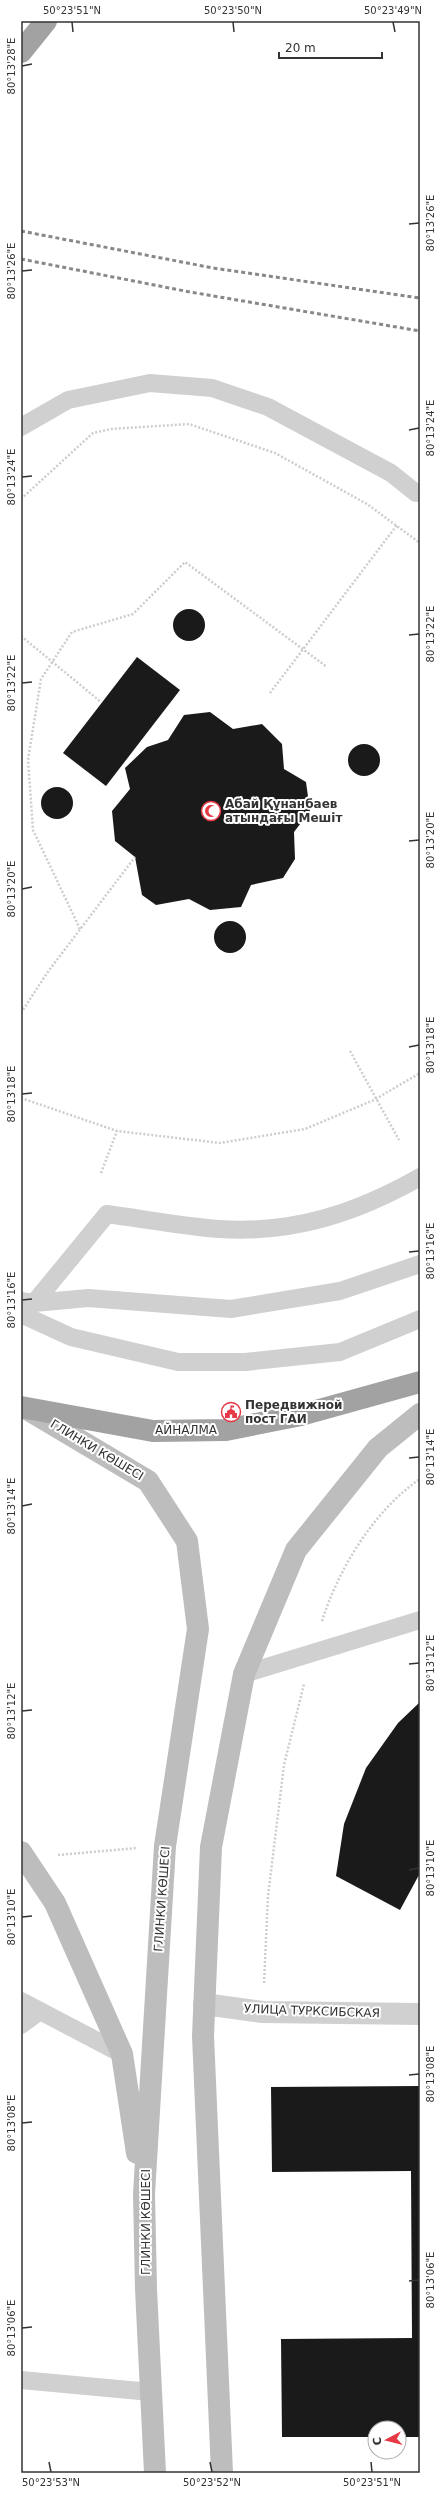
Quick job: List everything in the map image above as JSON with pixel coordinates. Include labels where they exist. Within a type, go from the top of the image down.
[{"type":"highway","points":[[21,52],[46,21]]},
{"type":"highway","name":"АЙНАЛМА","points":[[23,1407],[153,1431],[226,1430],[301,1415],[420,1382]]},
{"type":"main road","name":"ГЛИНКИ КӨШЕСІ","points":[[23,1407],[148,1481],[187,1542],[198,1629],[165,1846],[144,2194],[154,2473]]},
{"type":"main road","points":[[222,2473],[203,2036],[211,1847],[244,1674],[296,1550],[378,1448],[420,1414]]},
{"type":"main road","points":[[24,1855],[55,1903],[122,2054],[144,2194]]},
{"type":"street","name":"УЛИЦА ТУРКСИБСКАЯ","points":[[204,2004],[263,2012],[420,2014]]},
{"type":"lane","points":[[21,427],[68,400],[150,383],[212,388],[268,407],[391,473],[416,493],[420,492]]},
{"type":"lane","points":[[25,1306],[107,1214],[220,1229],[278,1227],[338,1216],[386,1197],[420,1177]]},
{"type":"lane","points":[[25,1306],[88,1298],[231,1309],[340,1291],[420,1264]]},
{"type":"lane","points":[[25,1306],[71,1337],[178,1362],[246,1362],[340,1352],[420,1319]]},
{"type":"lane","points":[[244,1674],[420,1620]]},
{"type":"lane","points":[[21,2001],[122,2054]]},
{"type":"lane","points":[[21,2025],[40,2011]]},
{"type":"lane","points":[[21,2380],[151,2392]]},
{"type":"path","points":[[21,499],[92,433],[111,429],[189,424],[275,453],[367,504],[420,543]]},
{"type":"path","points":[[270,693],[397,525]]},
{"type":"path","points":[[80,929],[33,830],[28,760],[41,679],[72,632],[133,614],[185,562],[327,667]]},
{"type":"path","points":[[21,636],[101,702]]},
{"type":"path","points":[[21,1013],[80,929],[135,857]]},
{"type":"path","points":[[350,1050],[399,1140]]},
{"type":"path","points":[[21,1098],[118,1131],[220,1143],[305,1128],[377,1098],[420,1073]]},
{"type":"path","points":[[100,1173],[118,1131]]},
{"type":"path","points":[[263,2012],[268,1896],[284,1765],[311,1653],[331,1593],[362,1538],[408,1487],[420,1479]]},
{"type":"path","points":[[24,1855],[165,1846]]},
{"type":"building","points":[[186,609],[192,609],[202,616],[205,625],[204,631],[198,638],[192,641],[186,641],[176,634],[173,628],[173,622],[180,612]]},
{"type":"building","points":[[137,657],[180,690],[106,786],[63,753]]},
{"type":"building","name":"Абай Құнанбаев атындағы Мешіт","points":[[210,712],[233,729],[262,724],[282,744],[284,769],[306,782],[310,811],[294,832],[295,859],[283,878],[251,885],[241,907],[210,910],[189,899],[156,905],[142,895],[135,857],[115,841],[112,811],[130,789],[125,768],[147,747],[168,740],[184,715]]},
{"type":"building","points":[[361,744],[367,744],[377,751],[380,760],[379,766],[373,773],[367,776],[361,776],[351,769],[348,763],[348,757],[355,747]]},
{"type":"building","points":[[54,787],[60,787],[70,794],[73,803],[72,809],[66,816],[60,819],[54,819],[44,812],[41,806],[41,800],[48,790]]},
{"type":"building","points":[[227,921],[233,921],[242,925],[246,937],[242,949],[233,953],[227,953],[218,949],[214,940],[214,934],[218,925]]},
{"type":"building","points":[[420,1702],[420,1873],[400,1910],[336,1876],[344,1824],[366,1768],[398,1723]]},
{"type":"building","points":[[420,2086],[420,2437],[407,2437],[407,2420],[367,2420],[367,2437],[282,2437],[281,2339],[412,2338],[411,2171],[272,2172],[271,2087]]},
{"type":"railway","points":[[21,231],[213,268],[420,298]]},
{"type":"railway","points":[[21,259],[190,292],[420,331]]},
{"type":"place","name":"Абай Құнанбаев атындағы Мешіт","points":[[211,811]]},
{"type":"place","name":"Передвижной пост ГАИ","points":[[231,1412]]}]
